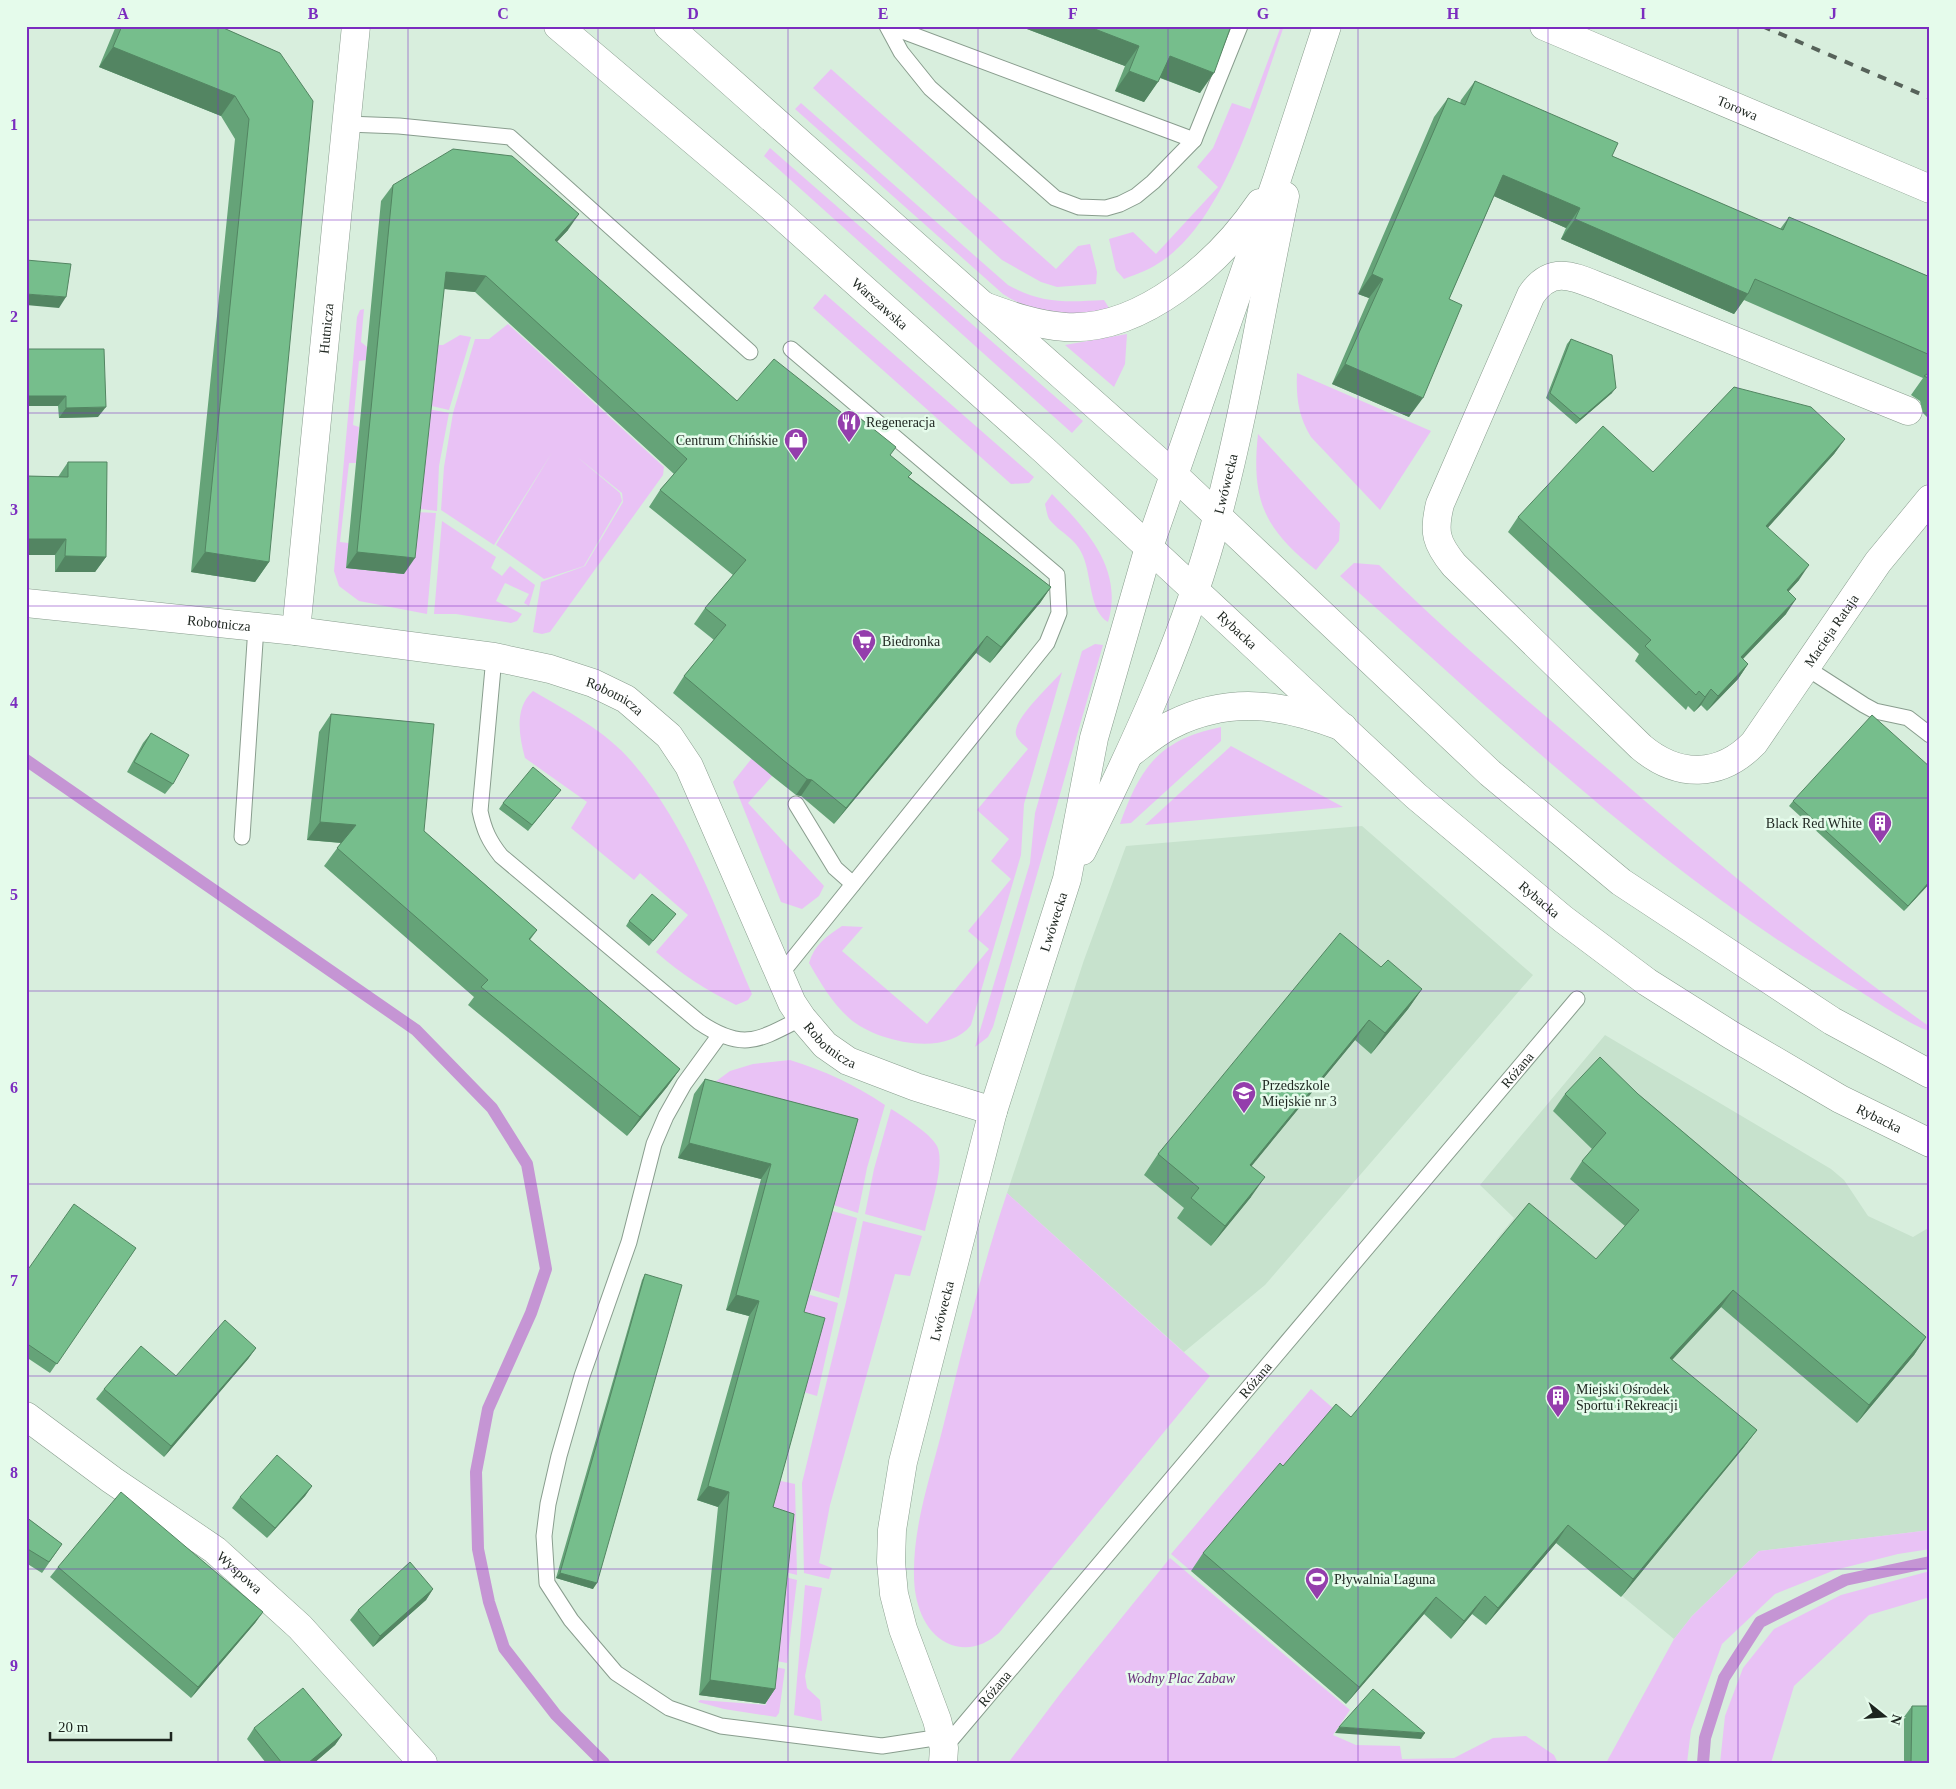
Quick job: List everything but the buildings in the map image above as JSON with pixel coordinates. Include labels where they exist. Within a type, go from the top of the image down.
[{"type":"street","name":"Hutnicza","points":[[296,631],[356,26]]},
{"type":"street","name":"Warszawska","points":[[558,26],[772,207],[1044,450],[1194,591]]},
{"type":"street","points":[[668,26],[978,304],[1173,474],[1490,773],[1621,882],[1832,1021],[1930,1074]]},
{"type":"street","name":"Lwówecka","points":[[943,1749],[928,1692],[903,1629],[894,1594],[891,1562],[892,1530],[903,1462],[993,1111],[1068,879],[1094,738],[1149,548],[1173,474],[1277,179],[1326,26]]},
{"type":"street","name":"Torowa","points":[[1544,26],[1930,189]]},
{"type":"street","name":"Lwówecka","points":[[1068,879],[1132,752],[1194,591],[1218,516],[1245,405],[1283,206],[1314,66]]},
{"type":"street","points":[[978,304],[1016,318],[1066,327],[1103,324],[1129,316],[1182,285],[1207,264],[1251,216],[1277,179]]},
{"type":"street","name":"Macieja Rataja","points":[[1908,410],[1568,276],[1546,278],[1531,295],[1440,504],[1436,520],[1437,540],[1454,565],[1655,758],[1670,766],[1698,770],[1720,766],[1733,760],[1754,743],[1878,562],[1930,499]]},
{"type":"street","name":"Rybacka","points":[[1194,591],[1345,728],[1416,796],[1563,919],[1647,982],[1840,1099],[1930,1143]]},
{"type":"street","name":"Robotnicza","points":[[26,603],[256,626],[494,657],[550,669],[593,683],[626,699],[669,736],[690,766],[780,975],[802,1018],[825,1045],[848,1060],[916,1087],[993,1111]]},
{"type":"street","points":[[1132,752],[1172,724],[1197,714],[1230,707],[1262,706],[1283,708],[1306,713],[1345,728]]},
{"type":"street","name":"Wyspowa","points":[[26,1416],[112,1480],[215,1550],[300,1627],[423,1763]]},
{"type":"lane","points":[[888,26],[901,52],[930,88],[1055,198],[1068,205],[1091,209],[1106,208],[1120,204],[1136,196],[1153,182],[1194,140],[1240,26]]},
{"type":"lane","points":[[888,26],[1194,140]]},
{"type":"lane","points":[[347,124],[399,126],[510,137],[750,352]]},
{"type":"lane","points":[[780,975],[1047,643],[1059,613],[1057,575],[792,349]]},
{"type":"lane","points":[[242,837],[256,626]]},
{"type":"lane","points":[[494,657],[480,811],[483,829],[489,842],[501,856],[699,1022],[719,1036],[736,1041],[750,1040],[770,1035],[802,1018]]},
{"type":"lane","points":[[1805,667],[1864,706],[1875,711],[1908,718],[1930,735]]},
{"type":"lane","points":[[796,804],[835,868],[853,884]]},
{"type":"lane","name":"Różana","points":[[943,1749],[1577,999]]},
{"type":"lane","points":[[719,1036],[684,1084],[666,1116],[654,1144],[616,1284],[582,1376],[559,1456],[548,1504],[544,1536],[547,1583],[571,1620],[616,1673],[669,1708],[722,1726],[882,1746],[943,1749]]},
{"type":"shaded area","points":[[1362,826],[1533,975],[1265,1285],[1184,1352],[1007,1193],[1084,960],[1126,846]]},
{"type":"shaded area","points":[[1605,1035],[1831,1169],[1844,1180],[1868,1216],[1913,1237],[1930,1227],[1930,1530],[1759,1551],[1692,1616],[1674,1639],[1375,1392],[1499,1242],[1496,1240],[1514,1218],[1480,1185]]},
{"type":"green space","points":[[1281,26],[1284,26],[1238,154],[1205,216],[1185,241],[1162,261],[1149,269],[1124,279],[1116,270],[1109,239],[1133,232],[1156,254],[1218,187],[1197,167],[1213,148],[1232,103],[1250,109]]},
{"type":"green space","points":[[831,69],[1056,269],[1078,246],[1090,244],[1097,272],[1096,284],[1057,287],[1041,282],[1002,260],[813,88]]},
{"type":"green space","points":[[801,103],[1008,285],[1032,296],[1044,299],[1066,301],[1104,300],[1109,308],[1082,313],[1054,313],[1028,306],[1003,294],[795,109]]},
{"type":"green space","points":[[770,148],[1083,421],[1072,433],[764,156]]},
{"type":"green space","points":[[825,294],[1034,477],[1029,483],[1011,484],[813,308]]},
{"type":"green space","points":[[364,309],[361,342],[367,347],[366,360],[359,361],[353,425],[359,427],[356,463],[349,463],[340,542],[348,543],[416,512],[436,513],[427,614],[359,601],[339,586],[334,571],[357,317],[360,310]]},
{"type":"green space","points":[[508,324],[664,467],[663,475],[550,632],[542,634],[533,632],[541,582],[585,566],[623,502],[622,493],[576,456],[620,493],[622,501],[584,566],[544,579],[496,545],[553,451],[494,545],[441,510],[444,467],[453,413],[475,339],[489,339]]},
{"type":"green space","points":[[1127,334],[1125,364],[1114,387],[1065,345]]},
{"type":"green space","points":[[460,335],[471,337],[449,410],[423,404],[431,345],[443,345]]},
{"type":"green space","points":[[1297,373],[1431,431],[1380,510],[1311,437],[1303,421],[1299,406]]},
{"type":"green space","points":[[423,408],[449,413],[439,466],[437,511],[412,508]]},
{"type":"green space","points":[[1258,434],[1340,523],[1339,541],[1316,570],[1284,541],[1265,511],[1257,477]]},
{"type":"green space","points":[[1052,494],[1089,536],[1099,551],[1106,567],[1111,585],[1112,603],[1108,622],[1097,610],[1086,564],[1080,550],[1049,519],[1045,504]]},
{"type":"green space","points":[[442,521],[496,557],[491,568],[502,576],[510,566],[535,585],[529,606],[524,603],[529,594],[505,583],[496,601],[522,614],[517,621],[511,623],[456,614],[434,614]]},
{"type":"green space","points":[[1354,563],[1379,565],[1491,669],[1686,836],[1806,934],[1930,1027],[1930,1031],[1894,1013],[1787,946],[1719,899],[1653,849],[1526,742],[1340,576]]},
{"type":"green space","points":[[1095,644],[1103,645],[993,1027],[988,1037],[975,1047],[1030,863],[1035,813],[1082,651]]},
{"type":"green space","points":[[1062,672],[1024,804],[1021,855],[971,1025],[960,1035],[945,1041],[929,1044],[893,1039],[861,1027],[843,1012],[822,985],[809,963],[814,951],[826,937],[842,926],[863,927],[842,951],[927,1024],[989,949],[968,931],[1011,879],[991,861],[1009,839],[977,810],[1028,749],[1016,736],[1018,724],[1022,716]]},
{"type":"green space","points":[[533,691],[598,731],[622,751],[652,788],[670,815],[701,873],[752,994],[748,1000],[736,1005],[684,974],[656,952],[688,915],[640,873],[634,880],[571,828],[587,802],[525,758],[520,722],[523,705]]},
{"type":"green space","points":[[1221,727],[1221,741],[1131,823],[1120,824],[1135,787],[1154,759],[1181,740]]},
{"type":"green space","points":[[1231,746],[1343,807],[1145,825]]},
{"type":"green space","points":[[752,758],[772,776],[748,803],[824,886],[819,896],[802,909],[781,902],[733,782]]},
{"type":"green space","points":[[790,1060],[839,1079],[885,1105],[867,1168],[858,1213],[830,1204],[700,1093],[730,1071],[753,1064]]},
{"type":"green space","points":[[891,1109],[929,1136],[937,1146],[939,1154],[938,1176],[925,1231],[865,1214],[874,1169]]},
{"type":"green space","points":[[1007,1193],[1210,1376],[999,1633],[981,1644],[961,1647],[954,1646],[939,1638],[921,1614],[914,1585],[914,1556],[928,1482],[981,1280]]},
{"type":"green space","points":[[829,1210],[857,1218],[839,1298],[807,1288]]},
{"type":"green space","points":[[863,1221],[922,1236],[910,1276],[895,1274],[830,1505],[819,1563],[832,1568],[829,1579],[804,1573],[802,1483],[846,1302]]},
{"type":"green space","points":[[807,1294],[838,1303],[817,1396],[800,1391],[797,1325]]},
{"type":"green space","points":[[1311,1389],[1334,1409],[1191,1571],[1171,1554]]},
{"type":"green space","points":[[776,1480],[795,1484],[797,1575],[781,1571],[765,1520]]},
{"type":"green space","points":[[1930,1530],[1930,1549],[1898,1554],[1835,1570],[1775,1594],[1722,1644],[1691,1730],[1687,1763],[1606,1763],[1674,1639],[1692,1616],[1759,1551]]},
{"type":"green space","name":"Wodny Plac Zabaw","points":[[1170,1558],[1350,1710],[1333,1735],[1356,1745],[1400,1746],[1402,1759],[1454,1758],[1493,1738],[1526,1736],[1554,1755],[1558,1763],[1008,1763],[1063,1690]]},
{"type":"green space","points":[[1930,1571],[1930,1597],[1869,1615],[1794,1686],[1771,1763],[1720,1763],[1725,1716],[1743,1668],[1774,1629],[1841,1595]]},
{"type":"green space","points":[[781,1576],[797,1580],[787,1663],[771,1660]]},
{"type":"green space","points":[[805,1585],[822,1588],[805,1676],[807,1688],[820,1700],[822,1721],[794,1715]]},
{"type":"green space","points":[[771,1666],[785,1669],[779,1713],[776,1717],[724,1709],[698,1702],[700,1700],[766,1705]]},
{"type":"waterway","points":[[26,760],[416,1030],[492,1108],[527,1164],[546,1269],[531,1313],[488,1409],[476,1472],[478,1549],[489,1602],[504,1648],[556,1715],[604,1763]]},
{"type":"waterway","points":[[1703,1763],[1705,1738],[1724,1678],[1760,1622],[1845,1580],[1930,1562]]},
{"type":"railway","points":[[1762,26],[1930,98]]},
{"type":"place","name":"Regeneracja","points":[[849,443]]},
{"type":"place","name":"Centrum Chińskie","points":[[796,461]]},
{"type":"place","name":"Biedronka","points":[[864,662]]},
{"type":"place","name":"Black Red White","points":[[1880,844]]},
{"type":"place","name":"Przedszkole Miejskie nr 3","points":[[1244,1114]]},
{"type":"place","name":"Miejski Ośrodek Sportu i Rekreacji","points":[[1558,1418]]},
{"type":"place","name":"Pływalnia Laguna","points":[[1317,1600]]}]
